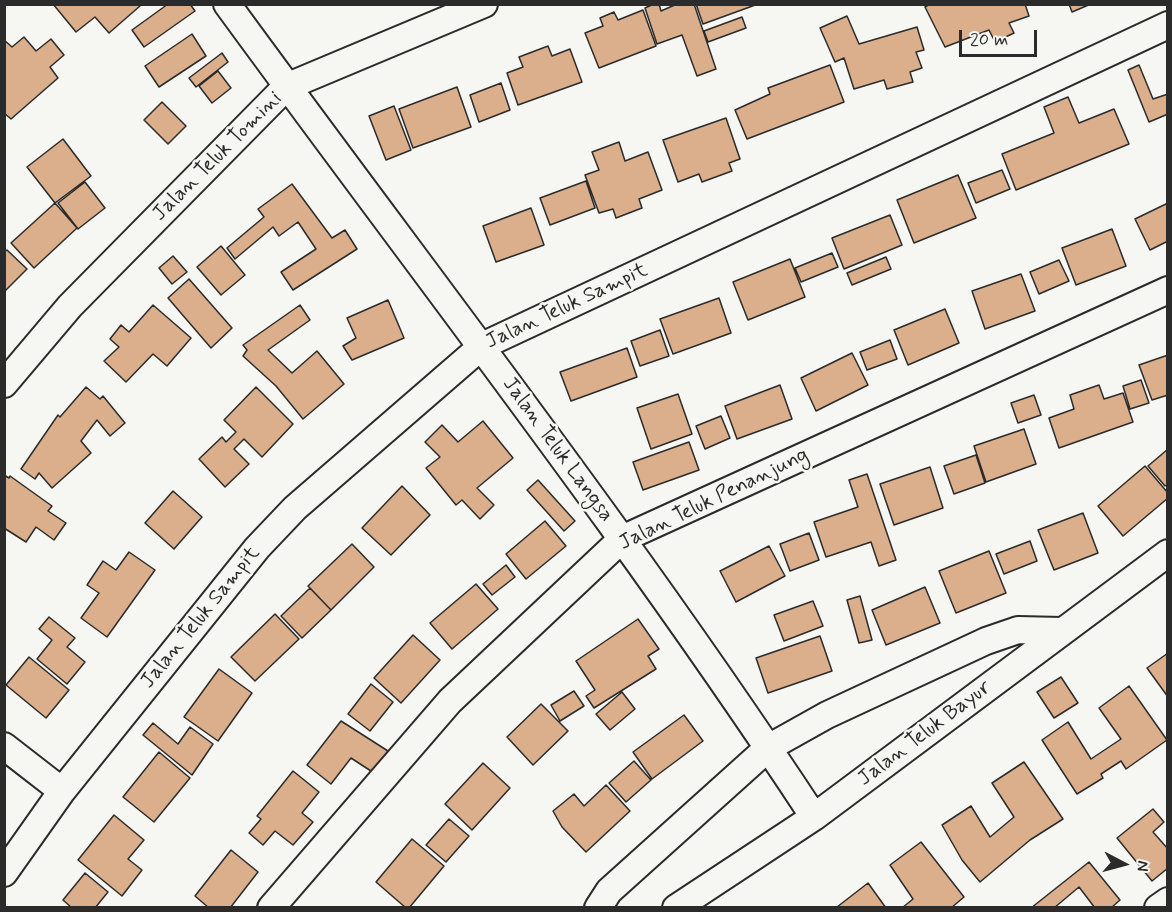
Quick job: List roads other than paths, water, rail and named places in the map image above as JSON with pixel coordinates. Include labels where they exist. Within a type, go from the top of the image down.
[{"type":"street","name":"Jalan Teluk Langsa","points":[[226,4],[482,346],[621,539],[814,817]]},
{"type":"street","name":"Jalan Teluk Tomini","points":[[4,384],[70,306],[286,87],[484,4]]},
{"type":"street","name":"Jalan Teluk Sampit","points":[[4,873],[62,791],[257,548],[295,508],[482,346],[1167,25]]},
{"type":"street","name":"Jalan Teluk Penanjung","points":[[271,908],[450,701],[621,539],[1167,290]]},
{"type":"street","name":"Jalan Teluk Bayur","points":[[676,908],[814,817],[1167,553]]},
{"type":"street","points":[[598,908],[609,891],[768,748],[827,715],[986,641],[1018,630],[1062,632]]},
{"type":"street","points":[[4,746],[62,791]]},
{"type":"street","points":[[1158,908],[1167,901]]}]
